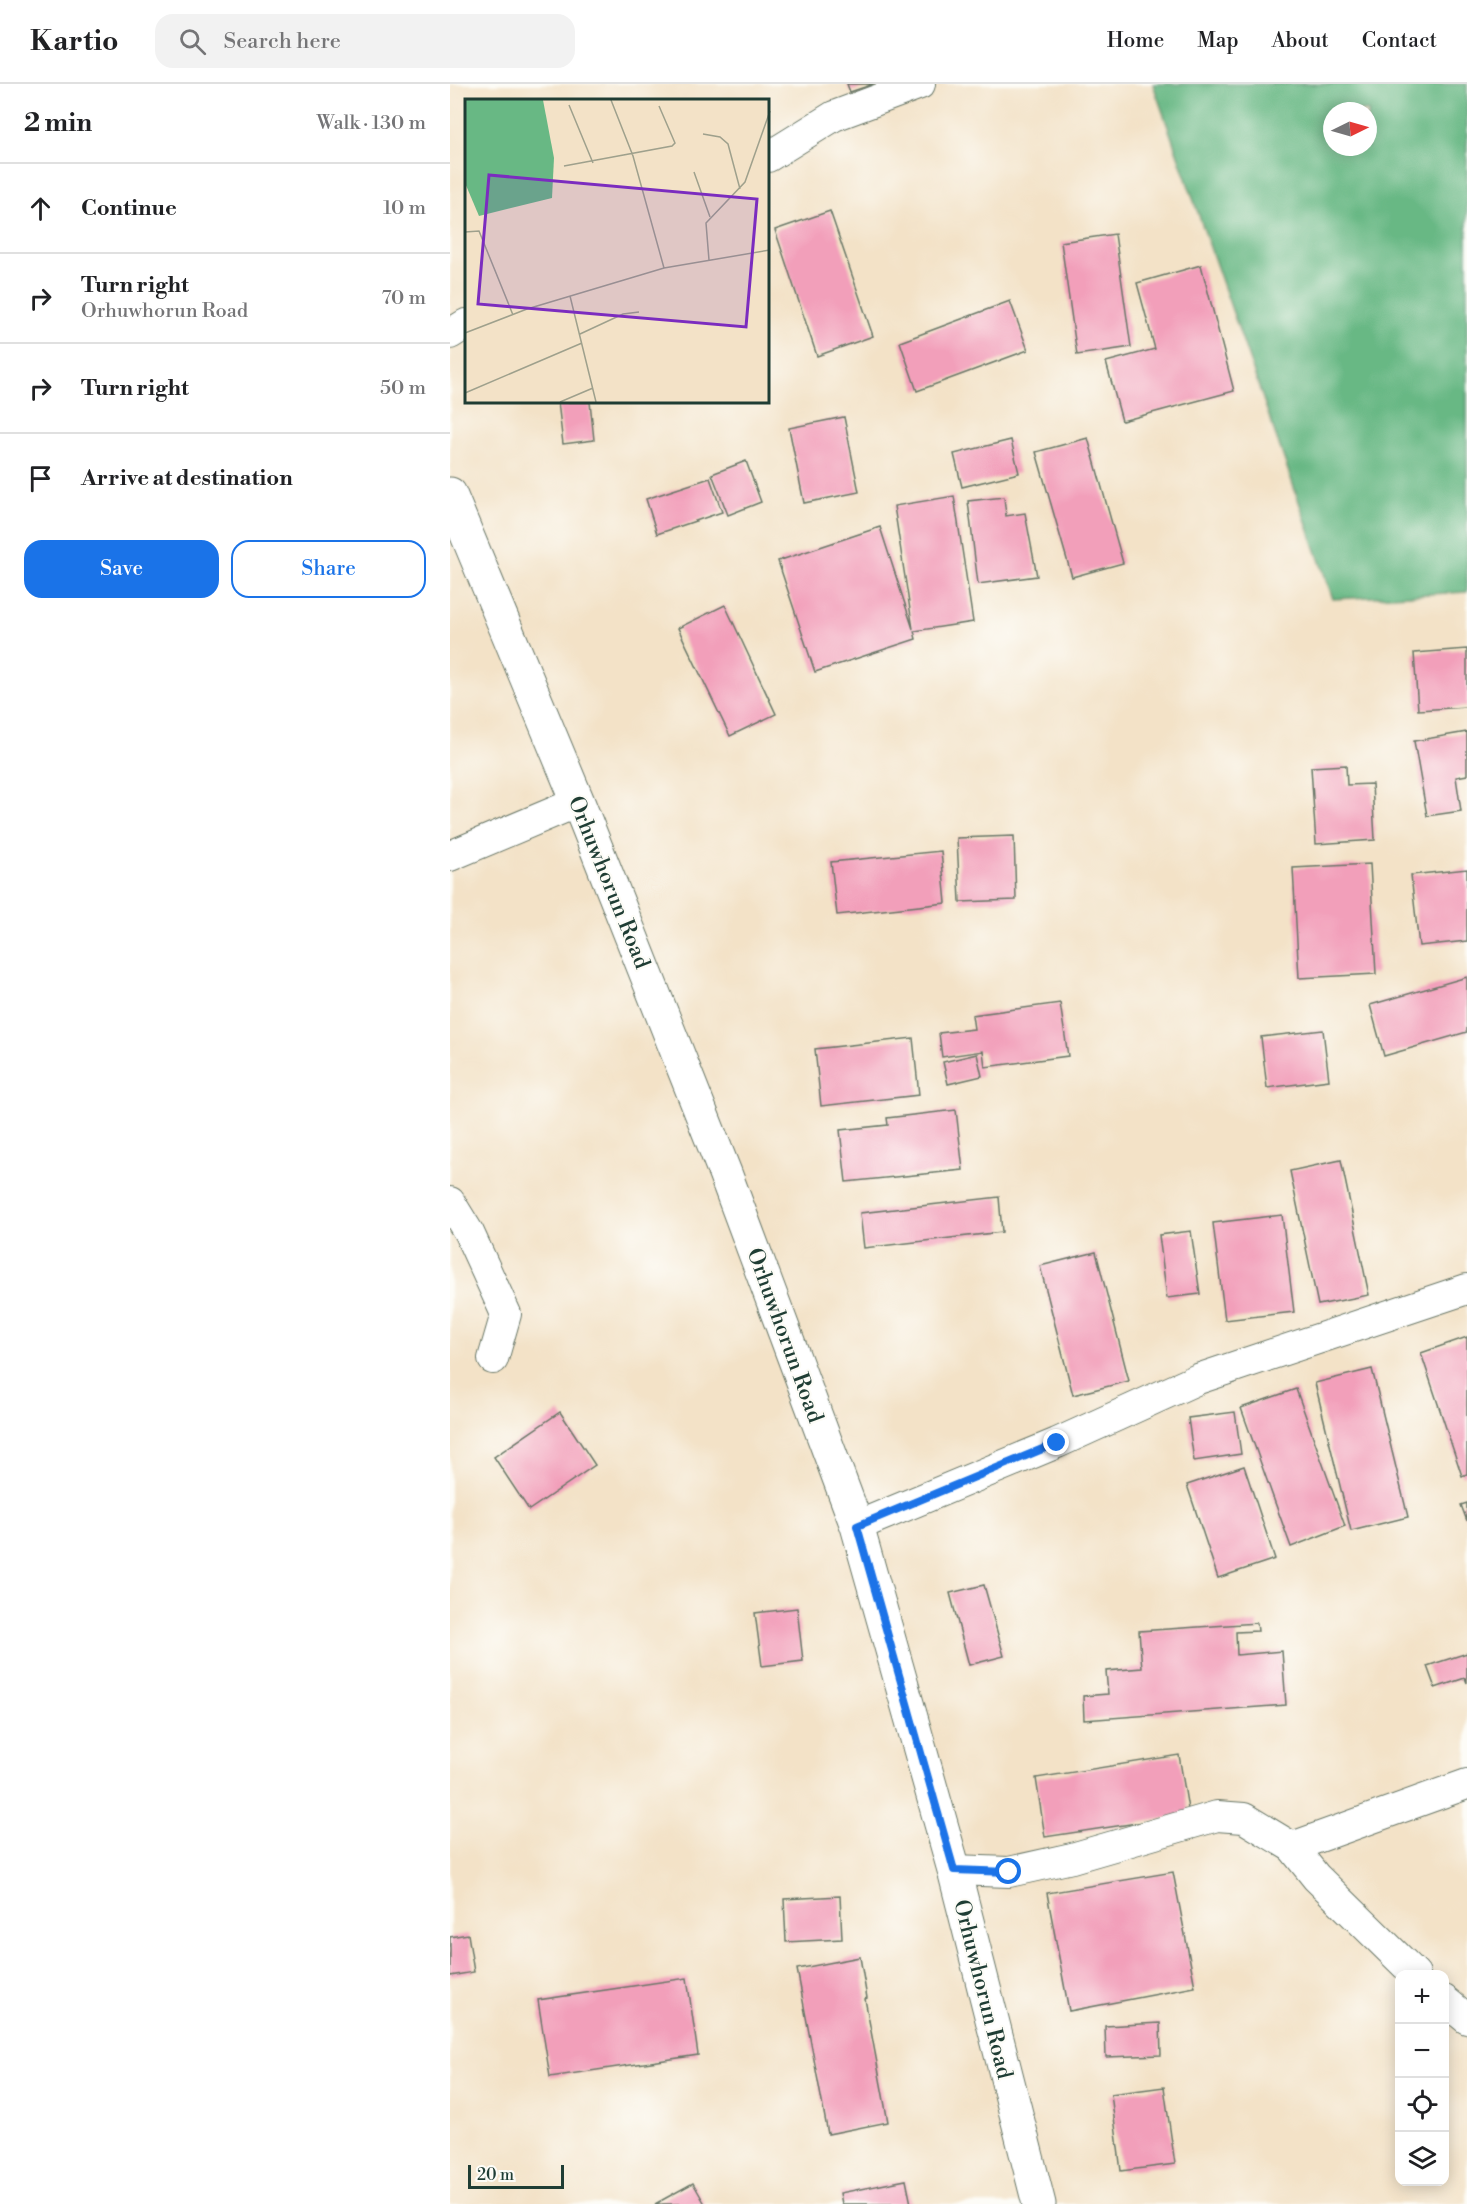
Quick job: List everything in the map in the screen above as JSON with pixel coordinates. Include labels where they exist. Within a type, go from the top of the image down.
[{"type":"street","points":[[770,156],[834,116],[920,84]]},
{"type":"street","points":[[450,334],[465,325]]},
{"type":"street","name":"Orhuwhorun Road","points":[[450,494],[578,802],[725,1173],[857,1526],[954,1870],[1039,2204]]},
{"type":"street","points":[[450,856],[578,802]]},
{"type":"street","points":[[450,1202],[469,1233],[506,1314],[493,1359]]},
{"type":"street","points":[[857,1526],[1057,1443],[1198,1379],[1467,1289]]},
{"type":"street","points":[[1292,1847],[1467,1784]]},
{"type":"street","points":[[954,1870],[1009,1872],[1083,1855],[1217,1816],[1244,1818],[1292,1847],[1316,1877],[1411,1970]]},
{"type":"street","points":[[1449,2004],[1467,2019]]},
{"type":"green space","points":[[1153,84],[1467,84],[1467,592],[1333,599]]},
{"type":"building","points":[[847,84],[874,84],[850,92]]},
{"type":"building","points":[[830,211],[873,336],[817,356],[775,230]]},
{"type":"building","points":[[1115,234],[1131,347],[1077,355],[1061,242]]},
{"type":"building","points":[[1201,265],[1234,391],[1122,421],[1106,362],[1155,349],[1137,283]]},
{"type":"building","points":[[1010,301],[1028,350],[917,391],[900,342]]},
{"type":"building","points":[[558,404],[590,404],[594,440],[563,444]]},
{"type":"building","points":[[844,417],[859,492],[804,503],[789,428]]},
{"type":"building","points":[[1088,438],[1123,563],[1072,577],[1036,452]]},
{"type":"building","points":[[1011,440],[1019,473],[962,487],[954,454]]},
{"type":"building","points":[[746,461],[761,502],[728,515],[712,474]]},
{"type":"building","points":[[710,478],[722,512],[657,534],[646,499]]},
{"type":"building","points":[[954,496],[973,622],[914,631],[916,639],[815,672],[778,561],[880,527],[913,629],[894,506]]},
{"type":"building","points":[[1004,497],[1006,516],[1025,513],[1037,576],[978,584],[968,501]]},
{"type":"building","points":[[725,605],[776,714],[730,736],[678,628]]},
{"type":"building","points":[[1467,649],[1467,707],[1418,710],[1414,653]]},
{"type":"building","points":[[1467,732],[1467,775],[1456,777],[1461,811],[1427,816],[1414,741]]},
{"type":"building","points":[[1346,765],[1347,785],[1372,784],[1375,840],[1316,844],[1311,767]]},
{"type":"building","points":[[1014,836],[1016,900],[960,902],[957,838]]},
{"type":"building","points":[[941,851],[946,903],[837,915],[831,862]]},
{"type":"building","points":[[1370,864],[1376,974],[1299,978],[1293,868]]},
{"type":"building","points":[[1467,869],[1467,941],[1419,946],[1411,875]]},
{"type":"building","points":[[1467,977],[1467,1032],[1384,1056],[1370,1005]]},
{"type":"building","points":[[1060,1003],[1068,1056],[985,1067],[983,1051],[942,1057],[939,1033],[974,1029],[972,1015]]},
{"type":"building","points":[[1323,1030],[1329,1080],[1267,1088],[1261,1037]]},
{"type":"building","points":[[913,1038],[919,1095],[821,1106],[815,1049]]},
{"type":"building","points":[[977,1054],[982,1076],[948,1084],[943,1062]]},
{"type":"building","points":[[956,1110],[963,1170],[846,1182],[840,1130],[888,1125],[887,1118]]},
{"type":"building","points":[[1341,1160],[1369,1295],[1318,1305],[1290,1171]]},
{"type":"building","points":[[999,1197],[1002,1232],[864,1248],[860,1213]]},
{"type":"building","points":[[1282,1215],[1294,1312],[1225,1320],[1213,1223]]},
{"type":"building","points":[[1191,1231],[1200,1294],[1167,1298],[1159,1235]]},
{"type":"building","points":[[1096,1252],[1129,1381],[1073,1395],[1040,1266]]},
{"type":"building","points":[[1467,1337],[1467,1474],[1462,1476],[1421,1353]]},
{"type":"building","points":[[1372,1369],[1408,1517],[1351,1531],[1315,1383]]},
{"type":"building","points":[[1296,1389],[1345,1526],[1291,1547],[1241,1408]]},
{"type":"building","points":[[560,1412],[595,1465],[529,1510],[494,1457]]},
{"type":"building","points":[[1235,1412],[1241,1454],[1194,1461],[1188,1418]]},
{"type":"building","points":[[1244,1466],[1275,1559],[1218,1578],[1187,1485]]},
{"type":"building","points":[[1467,1503],[1467,1521],[1461,1505]]},
{"type":"building","points":[[984,1585],[1004,1656],[969,1665],[950,1593]]},
{"type":"building","points":[[797,1608],[803,1661],[762,1666],[755,1613]]},
{"type":"building","points":[[1257,1623],[1258,1631],[1236,1632],[1237,1655],[1282,1651],[1286,1705],[1084,1720],[1083,1696],[1108,1694],[1106,1671],[1142,1668],[1139,1631]]},
{"type":"building","points":[[1467,1653],[1467,1683],[1465,1678],[1435,1688],[1427,1666]]},
{"type":"building","points":[[1179,1755],[1189,1815],[1045,1837],[1036,1778]]},
{"type":"building","points":[[1173,1872],[1195,1987],[1069,2011],[1047,1893]]},
{"type":"building","points":[[840,1896],[842,1939],[786,1942],[784,1899]]},
{"type":"building","points":[[468,1934],[474,1972],[450,1976],[450,1937]]},
{"type":"building","points":[[860,1957],[867,1998],[865,1999],[888,2122],[828,2134],[797,1969]]},
{"type":"building","points":[[687,1978],[698,2055],[550,2077],[538,2000]]},
{"type":"building","points":[[1160,2023],[1161,2055],[1106,2057],[1105,2026]]},
{"type":"building","points":[[1164,2087],[1175,2164],[1121,2171],[1111,2094]]},
{"type":"building","points":[[906,2180],[911,2204],[842,2204],[840,2193]]},
{"type":"building","points":[[693,2183],[705,2204],[655,2204]]},
{"type":"route","points":[[1009,1872],[954,1870],[857,1526],[1057,1443]]}]
